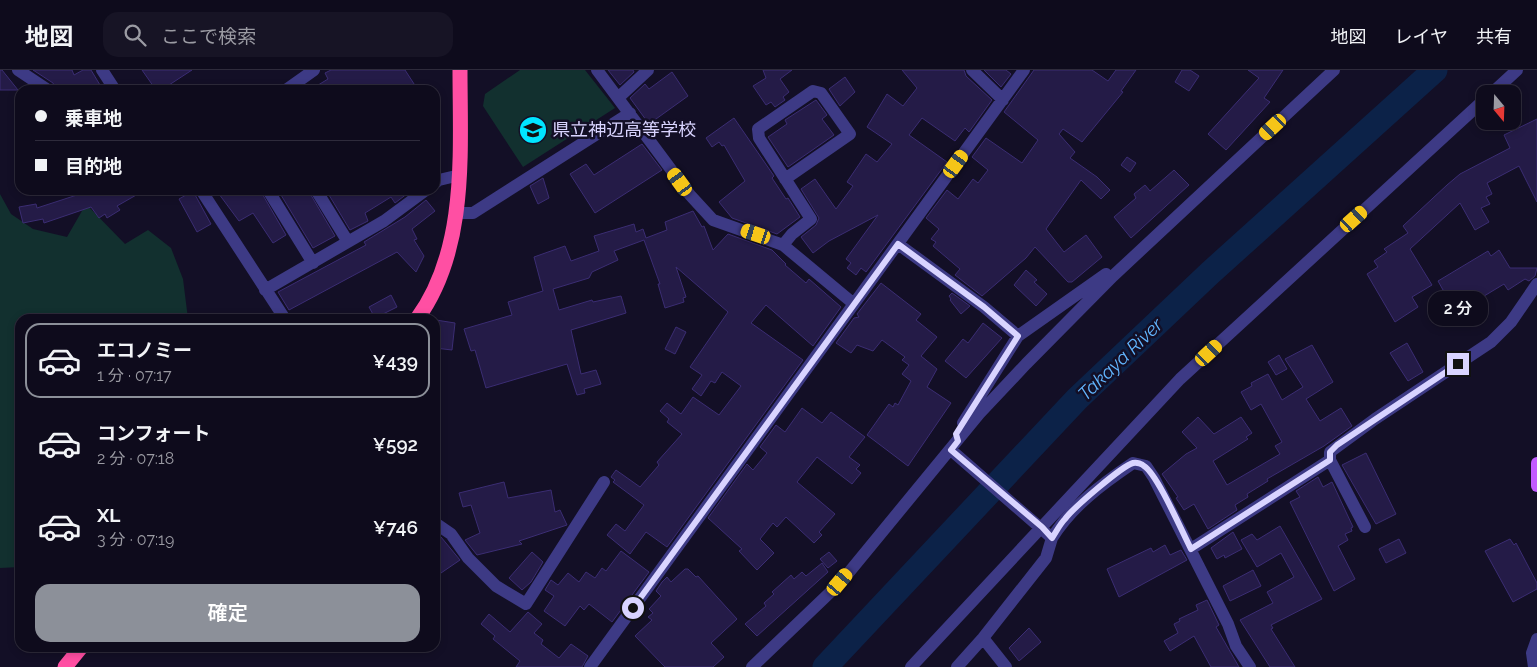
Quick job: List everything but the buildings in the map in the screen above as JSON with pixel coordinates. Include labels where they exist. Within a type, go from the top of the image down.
[{"type":"highway","points":[[420,314],[444,268],[455,213],[460,175],[460,70]]},
{"type":"highway","points":[[65,667],[77,652]]},
{"type":"main road","points":[[1537,463],[1537,486]]},
{"type":"street","points":[[18,70],[40,85]]},
{"type":"street","points":[[102,70],[112,85]]},
{"type":"street","points":[[293,85],[314,70]]},
{"type":"street","points":[[598,70],[690,196],[713,220],[783,245],[854,304]]},
{"type":"street","points":[[619,97],[648,70]]},
{"type":"street","points":[[972,70],[1003,100]]},
{"type":"street","points":[[590,667],[1024,70]]},
{"type":"street","points":[[752,667],[840,582],[954,445],[1026,364],[1112,276],[1334,70]]},
{"type":"street","points":[[1501,85],[1517,70]]},
{"type":"street","points":[[783,245],[792,234],[811,219],[759,138],[758,130],[812,90],[821,93],[850,134],[786,179]]},
{"type":"street","points":[[911,667],[1180,379],[1476,107]]},
{"type":"street","points":[[455,213],[473,214],[630,113]]},
{"type":"street","points":[[440,180],[460,175]]},
{"type":"street","points":[[204,195],[282,314]]},
{"type":"street","points":[[271,195],[313,263]]},
{"type":"street","points":[[319,195],[348,242]]},
{"type":"street","points":[[265,290],[384,221],[419,195]]},
{"type":"street","points":[[898,244],[984,307],[1018,336]]},
{"type":"street","points":[[954,445],[956,434],[1018,336],[1105,274],[1112,276]]},
{"type":"street","points":[[1365,527],[1330,460],[1330,452],[1337,445],[1491,342],[1511,322],[1537,284]]},
{"type":"street","points":[[954,445],[1052,538]]},
{"type":"street","points":[[1191,549],[1330,460]]},
{"type":"street","points":[[956,667],[983,638],[1046,558],[1052,538],[1064,519],[1076,506],[1117,473],[1133,463],[1146,466],[1154,478],[1191,549],[1236,646],[1250,667]]},
{"type":"street","points":[[440,526],[451,534],[468,558],[496,586],[526,604],[604,482]]},
{"type":"street","points":[[983,638],[1006,667]]},
{"type":"street","points":[[1534,667],[1532,653],[1537,639]]},
{"type":"green space","name":"県立神辺高等学校","points":[[520,70],[585,70],[615,108],[523,167],[483,106],[485,94]]},
{"type":"green space","points":[[0,194],[11,214],[33,229],[67,237],[86,204],[125,244],[148,230],[171,248],[183,279],[187,314],[15,314],[15,567],[0,568]]},
{"type":"waterway","name":"Takaya River","points":[[825,667],[1077,399],[1210,273],[1435,70]]},
{"type":"place","name":"県立神辺高等学校","points":[[533,130]]},
{"type":"route","points":[[633,608],[898,244],[984,307],[1018,336],[956,434],[958,441],[951,450],[1042,527],[1052,538],[1064,519],[1076,506],[1117,473],[1133,463],[1146,466],[1191,549],[1330,460],[1330,452],[1337,445],[1458,364]]}]
